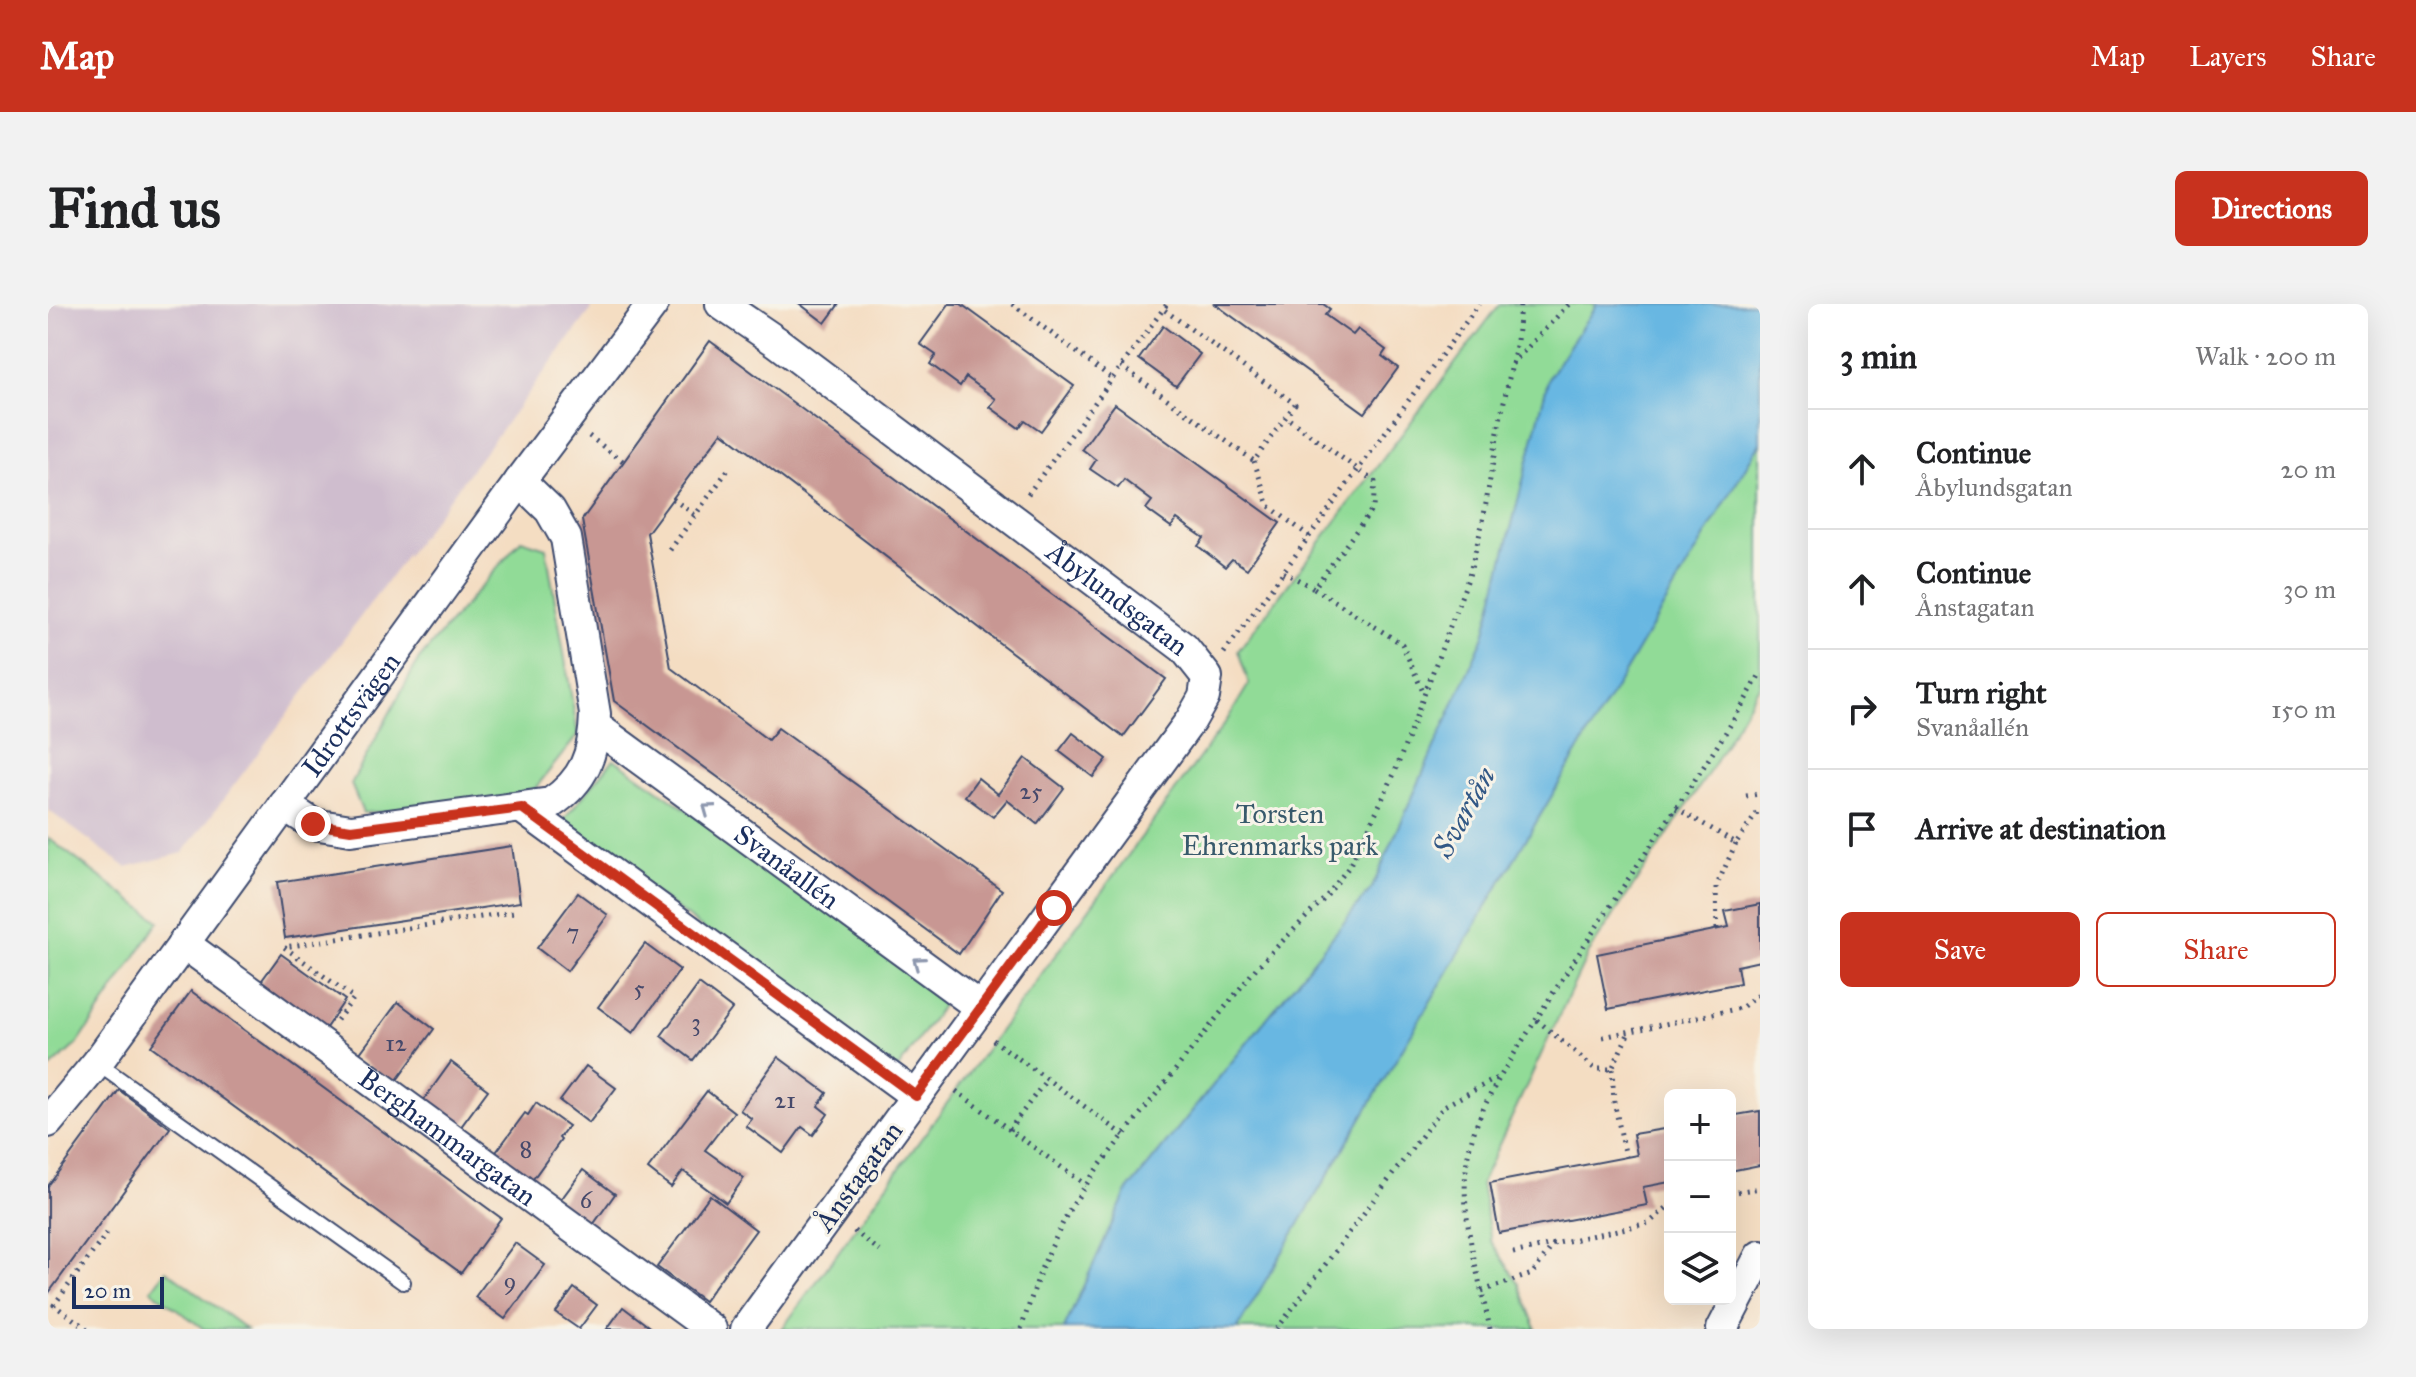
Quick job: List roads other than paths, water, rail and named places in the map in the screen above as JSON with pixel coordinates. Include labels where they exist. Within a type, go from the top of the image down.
[{"type":"street","name":"Idrottsvägen","points":[[48,1122],[97,1063],[520,481],[653,304]]},
{"type":"street","name":"Åbylundsgatan","points":[[721,304],[777,342],[1184,648],[1207,677],[1204,697],[1191,720],[999,984]]},
{"type":"street","points":[[284,805],[313,824],[351,830],[551,803],[570,790],[594,742],[595,714],[566,538],[550,510],[520,481]]},
{"type":"street","name":"Svanåallén","points":[[595,726],[975,1016]]},
{"type":"street","points":[[522,808],[924,1085]]},
{"type":"street","name":"Berghammargatan","points":[[183,943],[711,1329]]},
{"type":"street","name":"Ånstagatan","points":[[746,1329],[999,984]]},
{"type":"street","points":[[1722,1329],[1760,1256]]},
{"type":"lane","points":[[97,1063],[403,1282]]},
{"type":"water","name":"Svartån","points":[[1597,304],[1760,304],[1760,443],[1237,1329],[1064,1329],[1126,1193],[1372,888],[1484,636],[1549,377]]},
{"type":"park label","name":"Torsten Ehrenmarks park","points":[[1280,829]]}]
